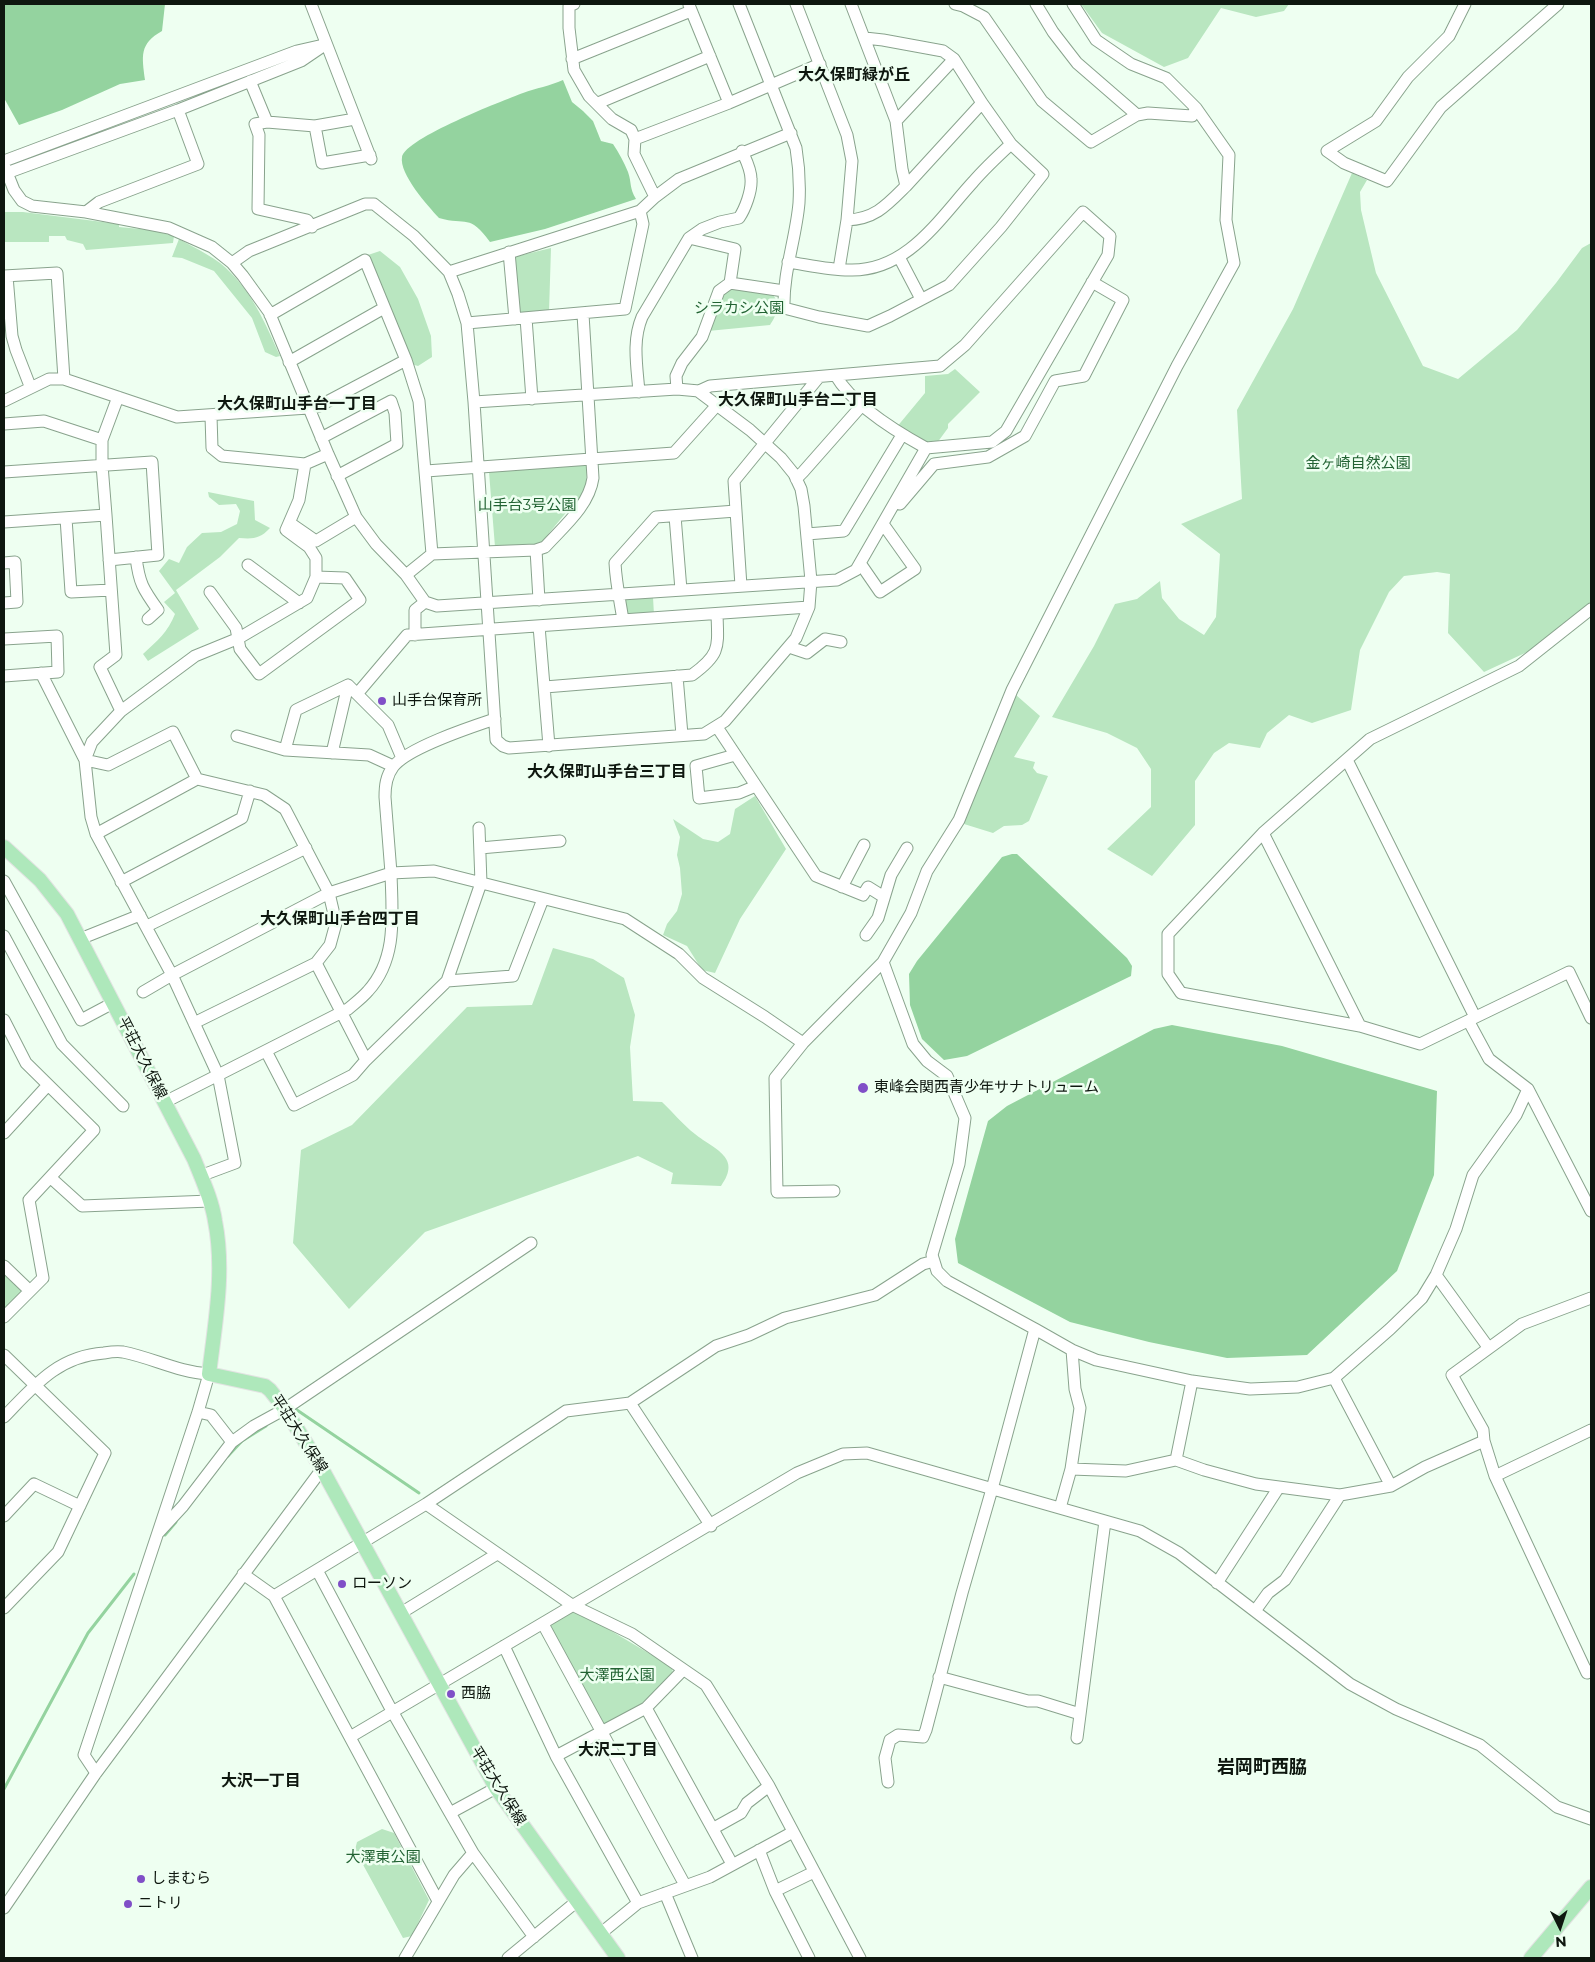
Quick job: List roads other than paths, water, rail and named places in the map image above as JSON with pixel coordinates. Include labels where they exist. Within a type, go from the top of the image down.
[{"type":"main road","name":"平荘大久保線","points":[[4,848],[40,880],[67,914],[165,1102],[210,1201],[216,1220],[219,1269],[216,1317],[208,1374],[265,1386],[285,1409],[364,1543],[496,1788],[618,1958]]},
{"type":"main road","points":[[1531,1958],[1591,1887]]},
{"type":"street","points":[[311,4],[370,157],[322,163],[315,126]]},
{"type":"street","points":[[574,4],[569,6],[574,70],[589,96],[612,119],[631,130],[635,140],[634,154],[655,197]]},
{"type":"street","points":[[739,4],[791,133],[798,163],[799,203],[788,262],[784,308],[819,318],[868,326],[949,285],[1001,227],[1043,174],[1011,144],[982,104],[954,59],[943,51],[865,38]]},
{"type":"street","points":[[796,4],[847,135],[852,161],[847,220],[839,269]]},
{"type":"street","points":[[851,4],[896,121],[906,186]]},
{"type":"street","points":[[955,4],[984,17],[1042,100],[1091,142],[1137,115],[1148,113],[1192,116],[1196,108]]},
{"type":"street","points":[[1036,4],[1053,32],[1077,63],[1137,115]]},
{"type":"street","points":[[834,1191],[777,1192],[775,1078],[803,1044],[883,962],[910,913],[927,871],[959,820],[996,725],[1018,679],[1178,366],[1234,262],[1226,220],[1229,155],[1196,108],[1166,78],[1130,64],[1096,40],[1073,4]]},
{"type":"street","points":[[1465,4],[1450,36],[1408,77],[1376,122],[1327,151],[1344,163],[1387,181],[1441,107],[1558,4]]},
{"type":"street","points":[[572,59],[690,7],[729,103]]},
{"type":"street","points":[[326,44],[301,62],[178,110],[5,171],[22,201],[32,206],[86,212],[169,228],[212,247],[232,264],[243,276],[270,315],[356,517],[376,544],[406,575],[424,602],[437,606],[488,604],[837,580],[856,570],[926,448]]},
{"type":"street","points":[[4,161],[297,51],[326,44]]},
{"type":"street","points":[[598,103],[710,56]]},
{"type":"street","points":[[896,121],[954,59]]},
{"type":"street","points":[[635,140],[820,64]]},
{"type":"street","points":[[250,82],[267,122]]},
{"type":"street","points":[[847,220],[858,220],[878,213],[906,186],[982,104]]},
{"type":"street","points":[[86,212],[99,202],[198,164],[178,110]]},
{"type":"street","points":[[312,226],[307,220],[258,209],[259,135],[254,124],[267,122],[315,126],[355,119]]},
{"type":"street","points":[[449,272],[640,211],[679,179],[742,151],[791,133]]},
{"type":"street","points":[[788,262],[859,270],[899,258],[927,236],[974,181],[1011,144]]},
{"type":"street","points":[[638,392],[635,342],[637,329],[642,317],[689,238],[702,229],[720,222],[739,218],[744,212],[752,180],[742,151]]},
{"type":"street","points":[[232,264],[249,252],[365,204],[374,204],[414,236],[449,272],[467,323],[479,468],[496,740],[509,748],[704,734],[725,721],[796,638],[809,607],[811,581],[804,506],[796,478],[781,458],[718,404],[698,391],[677,389],[474,402]]},
{"type":"street","points":[[467,323],[625,310],[644,224],[640,211]]},
{"type":"street","points":[[698,391],[710,386],[940,366],[965,345],[1083,212],[1110,236],[1108,255],[1006,431],[992,442],[926,448],[888,426],[843,387],[836,376]]},
{"type":"street","points":[[689,238],[735,249],[730,283]]},
{"type":"street","points":[[509,252],[532,399]]},
{"type":"street","points":[[899,258],[921,299]]},
{"type":"street","points":[[270,315],[364,260],[406,360],[419,401],[432,554]]},
{"type":"street","points":[[30,386],[12,336],[5,276],[57,273],[64,378]]},
{"type":"street","points":[[894,504],[899,506],[934,464],[988,457],[1025,436],[1056,381],[1084,376],[1124,300],[1092,282]]},
{"type":"street","points":[[677,389],[676,376],[682,363],[702,337],[719,291],[730,283],[784,291]]},
{"type":"street","points":[[289,362],[384,308]]},
{"type":"street","points":[[406,575],[432,554],[536,550],[545,547],[586,502],[592,490],[592,460],[583,314]]},
{"type":"street","points":[[4,401],[30,386],[49,378],[64,378],[177,417],[308,408],[319,406],[406,360]]},
{"type":"street","points":[[741,586],[734,482],[819,377]]},
{"type":"street","points":[[118,397],[102,440],[102,465],[116,655],[100,667],[121,711]]},
{"type":"street","points":[[321,438],[390,401],[395,413],[398,444],[337,476]]},
{"type":"street","points":[[426,471],[674,453],[718,404]]},
{"type":"street","points":[[796,478],[804,472],[863,404]]},
{"type":"street","points":[[211,416],[212,448],[222,456],[305,464],[328,454]]},
{"type":"street","points":[[4,424],[44,421],[102,440]]},
{"type":"street","points":[[807,534],[844,531],[902,435]]},
{"type":"street","points":[[4,472],[152,462],[158,555],[109,560]]},
{"type":"street","points":[[84,760],[92,742],[121,711],[195,656],[239,638],[307,598],[316,577],[316,558],[309,547],[286,530],[299,500],[305,464]]},
{"type":"street","points":[[623,620],[620,595],[616,586],[615,563],[656,517],[736,511]]},
{"type":"street","points":[[4,522],[106,515]]},
{"type":"street","points":[[675,516],[681,590]]},
{"type":"street","points":[[290,523],[316,541],[356,517]]},
{"type":"street","points":[[66,518],[72,592],[111,590]]},
{"type":"street","points":[[860,563],[880,592],[915,569],[883,524]]},
{"type":"street","points":[[536,550],[539,600]]},
{"type":"street","points":[[136,557],[138,576],[142,587],[158,610],[148,619]]},
{"type":"street","points":[[4,563],[15,562],[17,602],[4,603]]},
{"type":"street","points":[[248,565],[299,603]]},
{"type":"street","points":[[210,592],[236,628],[240,649],[259,674],[360,600],[345,578],[316,577]]},
{"type":"street","points":[[415,634],[414,610],[424,602]]},
{"type":"street","points":[[358,694],[407,635],[809,607]]},
{"type":"street","points":[[1591,609],[1519,666],[1370,739],[1263,833],[1168,934],[1168,974],[1181,993],[1360,1026],[1420,1044],[1569,972],[1591,1018]]},
{"type":"street","points":[[544,686],[692,674],[708,663],[718,645],[717,614]]},
{"type":"street","points":[[539,626],[548,746]]},
{"type":"street","points":[[4,639],[57,636],[58,672],[4,673]]},
{"type":"street","points":[[788,647],[807,653],[825,639],[842,642]]},
{"type":"street","points":[[41,673],[84,760],[91,817],[96,834],[172,975],[218,1076],[235,1164],[200,1176]]},
{"type":"street","points":[[677,676],[682,735]]},
{"type":"street","points":[[348,685],[388,725],[398,762]]},
{"type":"street","points":[[285,750],[296,710],[348,685]]},
{"type":"street","points":[[332,753],[348,685]]},
{"type":"street","points":[[165,1102],[341,1013],[369,991],[381,973],[388,957],[393,934],[391,873],[384,797],[385,785],[398,762],[449,736],[495,719]]},
{"type":"street","points":[[717,727],[816,876],[863,895],[868,887],[884,897]]},
{"type":"street","points":[[84,760],[108,765],[173,732],[198,779]]},
{"type":"street","points":[[237,736],[285,750],[369,755],[398,762]]},
{"type":"street","points":[[735,755],[696,766],[699,798],[738,793],[756,786]]},
{"type":"street","points":[[1347,760],[1472,1019],[1489,1060],[1528,1089],[1591,1211]]},
{"type":"street","points":[[96,834],[198,779],[264,794],[286,809],[330,893],[336,923],[330,945],[316,963],[194,1023]]},
{"type":"street","points":[[121,882],[242,818],[250,791]]},
{"type":"street","points":[[266,1051],[294,1105],[353,1075],[447,981],[481,883],[479,828]]},
{"type":"street","points":[[1263,833],[1360,1026]]},
{"type":"street","points":[[480,848],[560,842]]},
{"type":"street","points":[[842,887],[864,845]]},
{"type":"street","points":[[147,926],[306,848]]},
{"type":"street","points":[[866,935],[878,918],[891,875],[907,848]]},
{"type":"street","points":[[143,992],[330,893],[391,873],[434,871],[626,918],[679,954],[703,978],[765,1016],[803,1044]]},
{"type":"street","points":[[4,883],[81,1020],[113,1002]]},
{"type":"street","points":[[447,981],[513,976],[543,899]]},
{"type":"street","points":[[80,939],[140,915]]},
{"type":"street","points":[[4,936],[62,1044],[124,1106]]},
{"type":"street","points":[[883,962],[913,1044],[927,1061],[947,1076],[965,1118],[959,1164],[932,1254],[937,1271],[947,1281],[1072,1350],[1116,1366],[1192,1381],[1250,1389],[1298,1387],[1334,1378],[1422,1298],[1436,1275],[1456,1229],[1473,1175],[1516,1115],[1528,1089]]},
{"type":"street","points":[[316,963],[366,1060]]},
{"type":"street","points":[[4,1020],[7,1037],[26,1063],[94,1130],[29,1200],[43,1278],[4,1317]]},
{"type":"street","points":[[4,1132],[48,1085]]},
{"type":"street","points":[[51,1178],[82,1206],[210,1201]]},
{"type":"street","points":[[156,1535],[183,1506],[232,1442],[254,1426],[285,1409],[531,1243]]},
{"type":"street","points":[[274,1596],[426,1504],[566,1411],[630,1402],[716,1346],[749,1335],[785,1318],[874,1295],[923,1264],[934,1261]]},
{"type":"street","points":[[4,1266],[30,1291]]},
{"type":"street","points":[[1436,1275],[1488,1347]]},
{"type":"street","points":[[1591,1298],[1522,1324],[1452,1375],[1484,1430],[1484,1441],[1495,1476],[1588,1673],[1591,1671]]},
{"type":"street","points":[[888,1782],[885,1758],[890,1740],[898,1735],[923,1737],[1035,1329]]},
{"type":"street","points":[[1060,1508],[1071,1469],[1080,1408],[1075,1389],[1072,1350]]},
{"type":"street","points":[[4,1417],[35,1385],[62,1364],[90,1354],[122,1351],[190,1373],[208,1374],[198,1412],[84,1755],[96,1773]]},
{"type":"street","points":[[4,1355],[105,1453],[58,1552],[4,1608]]},
{"type":"street","points":[[1334,1378],[1391,1486]]},
{"type":"street","points":[[1176,1460],[1192,1381]]},
{"type":"street","points":[[630,1402],[711,1526]]},
{"type":"street","points":[[198,1412],[211,1415],[232,1442]]},
{"type":"street","points":[[1495,1476],[1591,1430]]},
{"type":"street","points":[[1071,1469],[1126,1471],[1176,1460],[1204,1470],[1256,1484],[1340,1495],[1391,1486],[1425,1467],[1484,1441]]},
{"type":"street","points":[[350,1737],[439,1683],[711,1526],[797,1473],[843,1454],[867,1453],[1140,1530],[1180,1553],[1350,1684],[1396,1709],[1480,1745],[1557,1807],[1591,1819]]},
{"type":"street","points":[[4,1908],[96,1773],[322,1469]]},
{"type":"street","points":[[4,1516],[34,1484],[80,1506]]},
{"type":"street","points":[[1218,1583],[1279,1487]]},
{"type":"street","points":[[1255,1611],[1268,1593],[1285,1580],[1340,1495]]},
{"type":"street","points":[[426,1504],[572,1606],[632,1634],[706,1685],[769,1786],[860,1958]]},
{"type":"street","points":[[1078,1738],[1105,1521]]},
{"type":"street","points":[[401,1613],[497,1554]]},
{"type":"street","points":[[317,1570],[392,1711],[473,1853],[534,1937]]},
{"type":"street","points":[[243,1574],[274,1596],[438,1901]]},
{"type":"street","points":[[543,1624],[685,1885]]},
{"type":"street","points":[[504,1646],[556,1756],[638,1903]]},
{"type":"street","points":[[556,1756],[646,1708],[683,1670]]},
{"type":"street","points":[[939,1677],[1028,1701],[1038,1701],[1080,1714]]},
{"type":"street","points":[[646,1708],[714,1828],[732,1864]]},
{"type":"street","points":[[714,1828],[741,1813],[747,1803],[769,1786]]},
{"type":"street","points":[[450,1813],[496,1788]]},
{"type":"street","points":[[600,1934],[638,1903],[710,1877],[793,1832]]},
{"type":"street","points":[[759,1850],[775,1892],[808,1958]]},
{"type":"street","points":[[407,1957],[454,1875],[473,1853]]},
{"type":"street","points":[[775,1892],[814,1872]]},
{"type":"street","points":[[665,1893],[692,1958]]},
{"type":"street","points":[[508,1958],[576,1902]]},
{"type":"waterway","points":[[294,1408],[419,1493]]},
{"type":"waterway","points":[[228,1456],[242,1441],[266,1426]]},
{"type":"waterway","points":[[165,1535],[176,1522]]},
{"type":"waterway","points":[[4,1789],[88,1633],[134,1574]]},
{"type":"place","name":"山手台保育所","points":[[382,701]]},
{"type":"place","name":"東峰会関西青少年サナトリューム","points":[[863,1088]]},
{"type":"place","name":"ローソン","points":[[342,1584]]},
{"type":"place","name":"西脇","points":[[451,1694]]},
{"type":"place","name":"しまむら","points":[[141,1879]]},
{"type":"place","name":"ニトリ","points":[[128,1904]]},
{"type":"district","name":"大久保町緑が丘","points":[[854,75]]},
{"type":"district","name":"大久保町山手台二丁目","points":[[798,400]]},
{"type":"district","name":"大久保町山手台一丁目","points":[[297,404]]},
{"type":"district","name":"大久保町山手台三丁目","points":[[607,772]]},
{"type":"district","name":"大久保町山手台四丁目","points":[[340,919]]},
{"type":"district","name":"大沢二丁目","points":[[618,1750]]},
{"type":"district","name":"岩岡町西脇","points":[[1262,1768]]},
{"type":"district","name":"大沢一丁目","points":[[261,1781]]},
{"type":"park label","name":"シラカシ公園","points":[[739,309]]},
{"type":"park label","name":"金ヶ崎自然公園","points":[[1358,464]]},
{"type":"park label","name":"山手台3号公園","points":[[527,506]]},
{"type":"park label","name":"大澤西公園","points":[[617,1676]]},
{"type":"park label","name":"大澤東公園","points":[[383,1858]]}]
